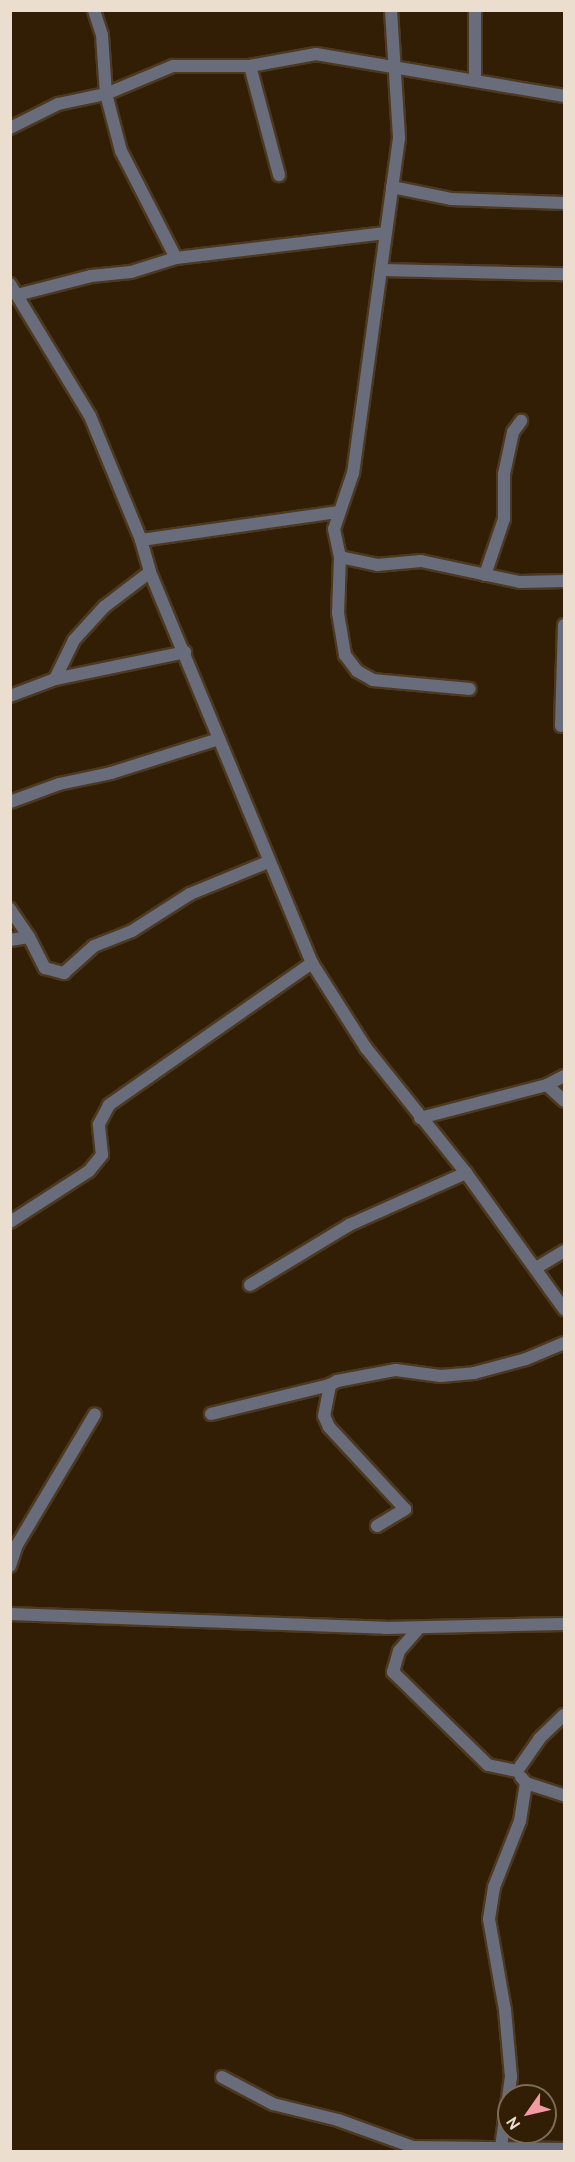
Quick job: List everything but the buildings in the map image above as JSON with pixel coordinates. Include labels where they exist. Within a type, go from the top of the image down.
[{"type":"street","points":[[94,10],[102,35],[106,94],[121,151],[176,258]]},
{"type":"street","points":[[391,10],[399,138],[353,473],[337,512],[334,529],[340,557],[338,614],[345,655],[357,670],[373,680],[470,689]]},
{"type":"street","points":[[475,10],[475,80]]},
{"type":"street","points":[[10,128],[58,104],[106,94],[173,66],[250,66],[316,54],[371,60],[396,69],[564,96]]},
{"type":"street","points":[[250,66],[279,175]]},
{"type":"street","points":[[392,187],[452,199],[564,203]]},
{"type":"street","points":[[386,233],[176,258],[131,272],[91,276],[14,290],[90,416],[141,540],[150,572],[185,652],[268,862],[312,963],[366,1048],[466,1173],[564,1308]]},
{"type":"street","points":[[381,270],[564,274]]},
{"type":"street","points":[[485,575],[504,519],[504,474],[513,432],[521,420]]},
{"type":"street","points":[[141,540],[337,512]]},
{"type":"street","points":[[340,557],[377,565],[421,561],[520,582],[564,581]]},
{"type":"street","points":[[55,679],[81,632],[104,607],[150,572]]},
{"type":"street","points":[[561,726],[564,625]]},
{"type":"street","points":[[10,696],[55,679],[185,652]]},
{"type":"street","points":[[10,802],[59,784],[111,773],[219,739]]},
{"type":"street","points":[[10,909],[29,937],[45,968],[64,973],[94,946],[132,931],[189,894],[268,862]]},
{"type":"street","points":[[10,940],[29,937]]},
{"type":"street","points":[[10,1222],[89,1171],[102,1155],[99,1124],[109,1106],[312,963]]},
{"type":"street","points":[[420,1118],[547,1085],[564,1076]]},
{"type":"street","points":[[547,1085],[564,1101]]},
{"type":"street","points":[[249,1285],[349,1226],[466,1173]]},
{"type":"street","points":[[536,1268],[564,1251]]},
{"type":"street","points":[[211,1414],[330,1385],[337,1381],[396,1370],[441,1376],[474,1373],[526,1359],[564,1343]]},
{"type":"street","points":[[330,1385],[324,1416],[329,1427],[405,1509],[377,1526]]},
{"type":"street","points":[[10,1566],[17,1545],[95,1414]]},
{"type":"street","points":[[10,1614],[419,1628],[564,1624]]},
{"type":"street","points":[[419,1628],[399,1651],[393,1672],[488,1766],[517,1771],[526,1783],[564,1795]]},
{"type":"street","points":[[517,1771],[539,1739],[564,1715]]},
{"type":"street","points":[[501,2147],[511,2077],[489,1919],[495,1887],[520,1821],[526,1783]]},
{"type":"street","points":[[222,2077],[273,2104],[338,2120],[413,2147],[564,2149]]}]
